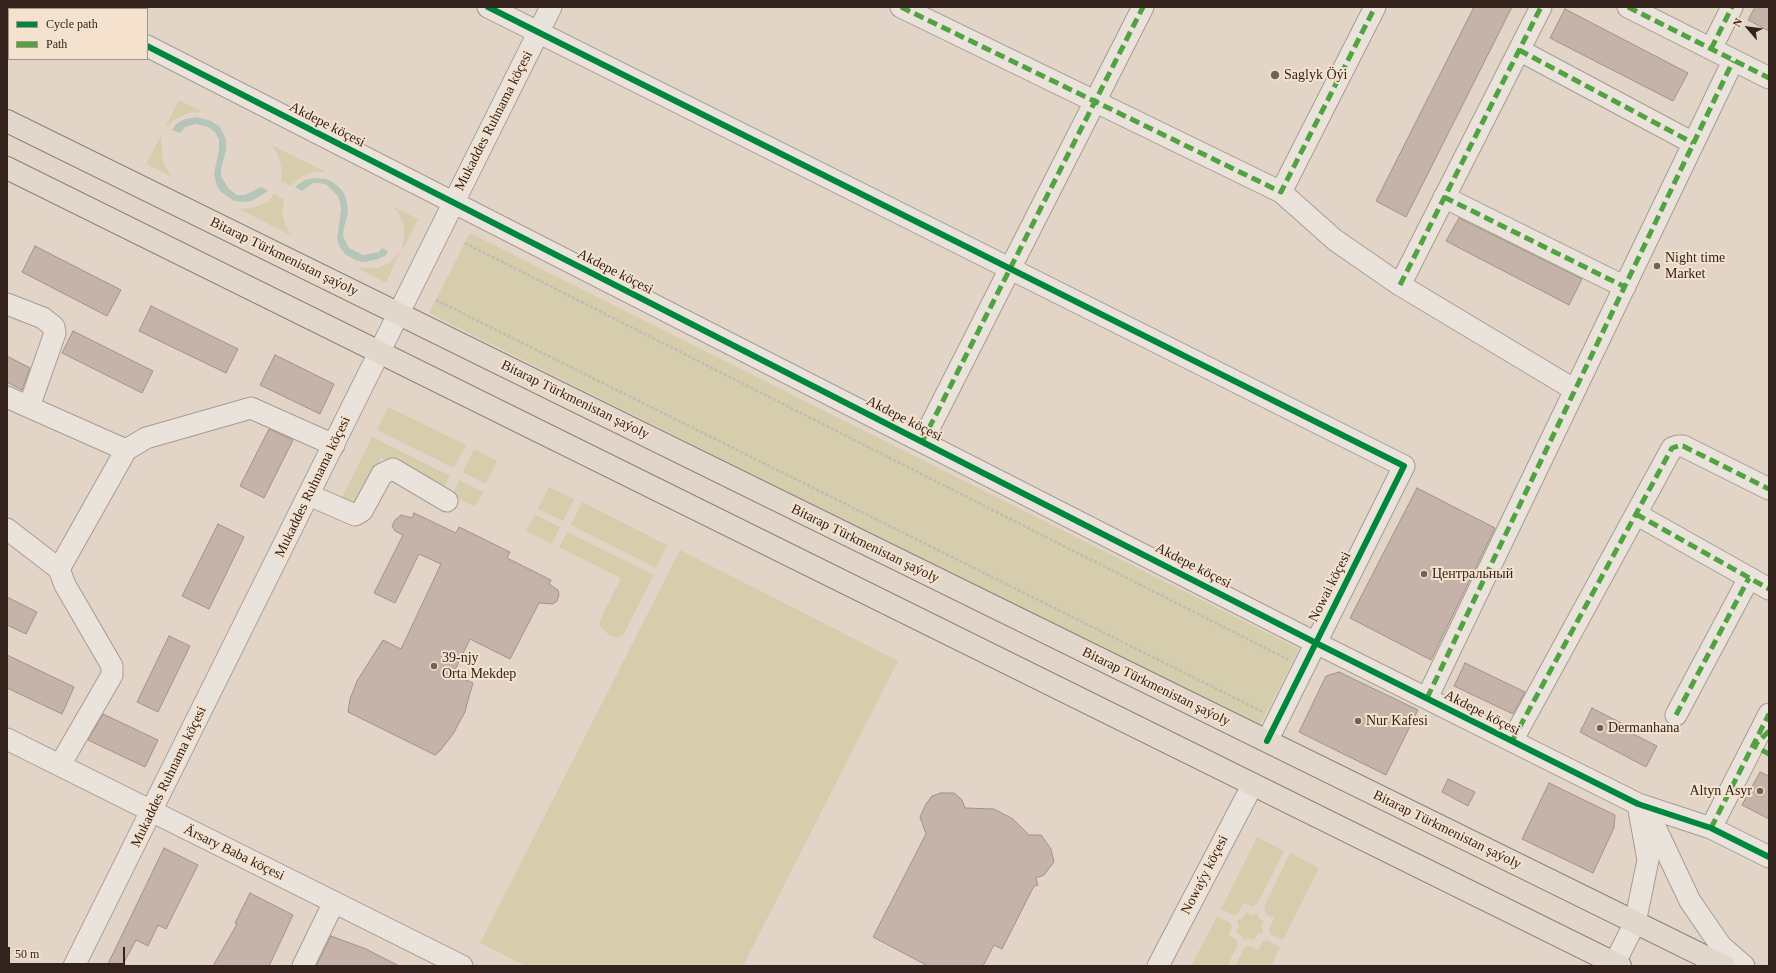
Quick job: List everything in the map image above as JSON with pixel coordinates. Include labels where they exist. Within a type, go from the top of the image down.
[{"type":"main road","name":"Bitarap Türkmenistan şaýoly","points":[[7,121],[1724,966]]},
{"type":"main road","points":[[7,168],[1616,965]]},
{"type":"street","points":[[488,7],[1010,269]]},
{"type":"street","name":"Mukaddes Ruhnama köçesi","points":[[74,966],[551,7]]},
{"type":"street","points":[[901,7],[1281,192],[1335,240],[1400,285],[1575,390]]},
{"type":"street","points":[[922,442],[1143,7]]},
{"type":"street","points":[[1281,192],[1375,7]]},
{"type":"street","points":[[1400,285],[1540,7]]},
{"type":"street","points":[[1628,7],[1769,78]]},
{"type":"street","points":[[1711,49],[1732,7]]},
{"type":"street","name":"Akdepe köçesi","points":[[148,38],[154,50],[1316,642],[1638,804],[1711,828],[1769,857]]},
{"type":"street","points":[[1519,50],[1694,143]]},
{"type":"street","points":[[1427,698],[1733,61]]},
{"type":"street","points":[[1444,197],[1624,287]]},
{"type":"street","name":"Nowai köçesi","points":[[1010,269],[1404,466],[1266,741]]},
{"type":"street","points":[[7,304],[43,318],[54,327],[55,333],[29,407]]},
{"type":"street","points":[[7,397],[126,450]]},
{"type":"street","points":[[60,569],[126,450],[146,438],[250,408],[334,445]]},
{"type":"street","points":[[1512,741],[1672,448],[1683,446],[1769,489]]},
{"type":"street","points":[[309,495],[355,515],[362,510],[382,474],[393,469],[447,501]]},
{"type":"street","points":[[1636,514],[1769,589]]},
{"type":"street","points":[[7,529],[60,569],[65,585],[112,666],[112,675],[60,765]]},
{"type":"street","points":[[1676,715],[1749,578]]},
{"type":"street","points":[[1761,750],[1769,714]]},
{"type":"street","points":[[1711,828],[1761,750],[1769,731]]},
{"type":"street","name":"Ärsary Baba köçesi","points":[[7,739],[462,966]]},
{"type":"street","name":"Nowaýy köçesi","points":[[1158,966],[1252,784]]},
{"type":"street","points":[[1616,965],[1635,923],[1648,860],[1638,804]]},
{"type":"street","points":[[1638,804],[1654,825],[1690,901],[1721,946],[1744,966]]},
{"type":"street","points":[[303,966],[334,902]]},
{"type":"path","points":[[465,243],[1304,667]]},
{"type":"path","points":[[436,300],[1278,719]]},
{"type":"shaded area","points":[[179,100],[203,112],[189,113],[178,118],[165,127]]},
{"type":"shaded area","points":[[196,117],[211,121],[220,127],[226,139],[226,150],[221,169],[221,176],[229,189],[237,195],[245,195],[261,187],[268,191],[251,201],[243,202],[234,201],[221,192],[217,186],[214,174],[219,149],[219,140],[215,132],[208,127],[196,124],[185,127],[180,133],[172,130],[176,124],[185,119]]},
{"type":"shaded area","points":[[161,136],[163,163],[172,177],[146,164]]},
{"type":"shaded area","points":[[271,145],[326,172],[314,172],[302,176],[291,186],[281,181],[281,166],[277,153]]},
{"type":"shaded area","points":[[314,178],[326,179],[332,182],[339,187],[345,195],[348,212],[343,236],[349,248],[363,255],[379,252],[382,248],[388,251],[386,255],[378,259],[365,262],[357,261],[345,254],[337,239],[341,210],[337,195],[327,185],[320,183],[313,183],[302,191],[295,187],[305,180]]},
{"type":"shaded area","points":[[274,194],[284,199],[282,213],[286,226],[292,236],[239,209],[252,208],[268,202]]},
{"type":"shaded area","points":[[392,206],[418,219],[404,248],[402,246],[404,239],[404,227],[399,214]]},
{"type":"shaded area","points":[[470,233],[1299,649],[1259,727],[429,313]]},
{"type":"shaded area","points":[[400,252],[386,283],[357,268],[377,268],[389,263]]},
{"type":"shaded area","points":[[388,407],[466,445],[454,468],[377,430]]},
{"type":"shaded area","points":[[372,437],[450,476],[443,489],[381,458],[358,504],[354,507],[341,500]]},
{"type":"shaded area","points":[[474,449],[497,461],[486,484],[463,472]]},
{"type":"shaded area","points":[[459,480],[483,492],[475,507],[452,495]]},
{"type":"shaded area","points":[[549,487],[574,499],[563,521],[538,509]]},
{"type":"shaded area","points":[[582,502],[667,545],[656,568],[571,525]]},
{"type":"shaded area","points":[[535,515],[560,527],[552,544],[526,531]]},
{"type":"shaded area","points":[[567,532],[654,575],[623,635],[619,637],[610,636],[600,627],[600,620],[621,578],[559,547]]},
{"type":"shaded area","points":[[680,550],[898,661],[743,966],[526,966],[480,943]]},
{"type":"shaded area","points":[[1257,837],[1284,851],[1257,904],[1252,907],[1244,903],[1238,913],[1234,915],[1221,909]]},
{"type":"shaded area","points":[[1290,853],[1319,868],[1283,940],[1270,934],[1269,929],[1274,918],[1266,914],[1264,907]]},
{"type":"shaded area","points":[[1246,912],[1252,915],[1257,913],[1259,919],[1264,921],[1261,926],[1263,932],[1257,934],[1254,941],[1249,938],[1243,941],[1243,936],[1236,933],[1239,926],[1237,920],[1243,918]]},
{"type":"shaded area","points":[[1217,917],[1230,923],[1232,927],[1228,935],[1236,939],[1238,945],[1227,966],[1191,966]]},
{"type":"shaded area","points":[[1267,940],[1280,947],[1271,966],[1235,966],[1244,948],[1250,946],[1258,950],[1262,942]]},
{"type":"building","points":[[1474,7],[1512,7],[1406,217],[1376,201]]},
{"type":"building","points":[[1755,7],[1769,7],[1769,31],[1748,20]]},
{"type":"building","points":[[1565,9],[1688,73],[1673,101],[1550,38]]},
{"type":"building","points":[[1459,218],[1582,279],[1569,305],[1446,241]]},
{"type":"building","points":[[35,246],[121,290],[107,316],[22,272]]},
{"type":"building","points":[[151,306],[238,349],[226,373],[139,331]]},
{"type":"building","points":[[73,331],[153,371],[142,393],[62,353]]},
{"type":"building","points":[[275,355],[334,384],[320,414],[260,385]]},
{"type":"building","points":[[7,356],[30,368],[22,390],[7,382]]},
{"type":"building","points":[[269,429],[293,440],[264,498],[240,486]]},
{"type":"building","name":"Центральный","points":[[1417,488],[1495,528],[1431,660],[1350,618]]},
{"type":"building","points":[[414,513],[456,533],[459,527],[510,552],[507,558],[551,580],[549,584],[558,590],[559,595],[557,601],[553,604],[539,603],[510,659],[470,639],[453,674],[473,683],[465,712],[453,734],[435,755],[348,712],[350,699],[357,681],[383,640],[401,649],[441,564],[419,554],[395,603],[374,593],[403,535],[395,531],[392,526],[395,520],[401,515],[412,518]]},
{"type":"building","points":[[218,524],[244,537],[209,609],[182,596]]},
{"type":"building","points":[[7,597],[37,612],[26,634],[7,625]]},
{"type":"building","points":[[169,636],[190,646],[158,712],[137,702]]},
{"type":"building","points":[[7,655],[74,687],[62,714],[7,688]]},
{"type":"building","points":[[1465,663],[1525,692],[1513,714],[1454,686]]},
{"type":"building","name":"Nur Kafesi","points":[[1339,672],[1418,710],[1386,775],[1299,732],[1326,676]]},
{"type":"building","points":[[1592,708],[1621,723],[1619,727],[1657,746],[1646,767],[1580,732]]},
{"type":"building","points":[[103,714],[158,740],[145,767],[88,740]]},
{"type":"building","name":"Altyn Asyr","points":[[1760,772],[1769,776],[1769,819],[1742,805]]},
{"type":"building","points":[[1448,779],[1475,792],[1468,806],[1442,792]]},
{"type":"building","points":[[1549,783],[1615,815],[1614,828],[1593,873],[1522,839]]},
{"type":"building","points":[[941,793],[954,793],[962,800],[965,808],[994,809],[1013,819],[1029,835],[1041,835],[1051,849],[1054,862],[1044,875],[1036,878],[1038,885],[1034,886],[1002,949],[994,945],[983,966],[928,966],[873,937],[926,834],[920,817],[926,804],[932,796]]},
{"type":"building","points":[[164,848],[198,865],[166,929],[158,925],[148,946],[136,940],[122,966],[107,966]]},
{"type":"building","points":[[250,893],[293,915],[269,966],[213,966],[237,924],[235,923]]},
{"type":"building","points":[[331,936],[366,949],[399,966],[316,966]]},
{"type":"marked path","points":[[901,7],[1281,192],[1375,7]]},
{"type":"marked path","points":[[922,442],[1143,7]]},
{"type":"marked path","points":[[1400,285],[1541,7]]},
{"type":"marked path","points":[[1628,7],[1769,78]]},
{"type":"marked path","points":[[1711,49],[1732,7]]},
{"type":"marked path","points":[[1519,50],[1693,143]]},
{"type":"marked path","points":[[1427,698],[1733,61]]},
{"type":"marked path","points":[[1444,197],[1625,287]]},
{"type":"marked path","points":[[1512,741],[1672,448],[1683,446],[1769,489]]},
{"type":"marked path","points":[[1636,514],[1769,589]]},
{"type":"marked path","points":[[1676,715],[1749,578]]},
{"type":"marked path","points":[[1711,828],[1769,714]]},
{"type":"marked path","points":[[1769,731],[1754,746],[1769,754]]},
{"type":"cycle path","points":[[488,7],[1404,466],[1267,741]]},
{"type":"cycle path","points":[[148,47],[1316,643],[1638,804],[1711,828],[1769,857]]},
{"type":"place","name":"Saglyk Öýi","points":[[1275,75]]},
{"type":"place","name":"Night time Market","points":[[1657,266]]},
{"type":"place","name":"Центральный","points":[[1424,574]]},
{"type":"place","name":"39-njy Orta Mekdep","points":[[434,666]]},
{"type":"place","name":"Nur Kafesi","points":[[1358,721]]},
{"type":"place","name":"Dermanhana","points":[[1600,728]]},
{"type":"place","name":"Altyn Asyr","points":[[1760,791]]}]
